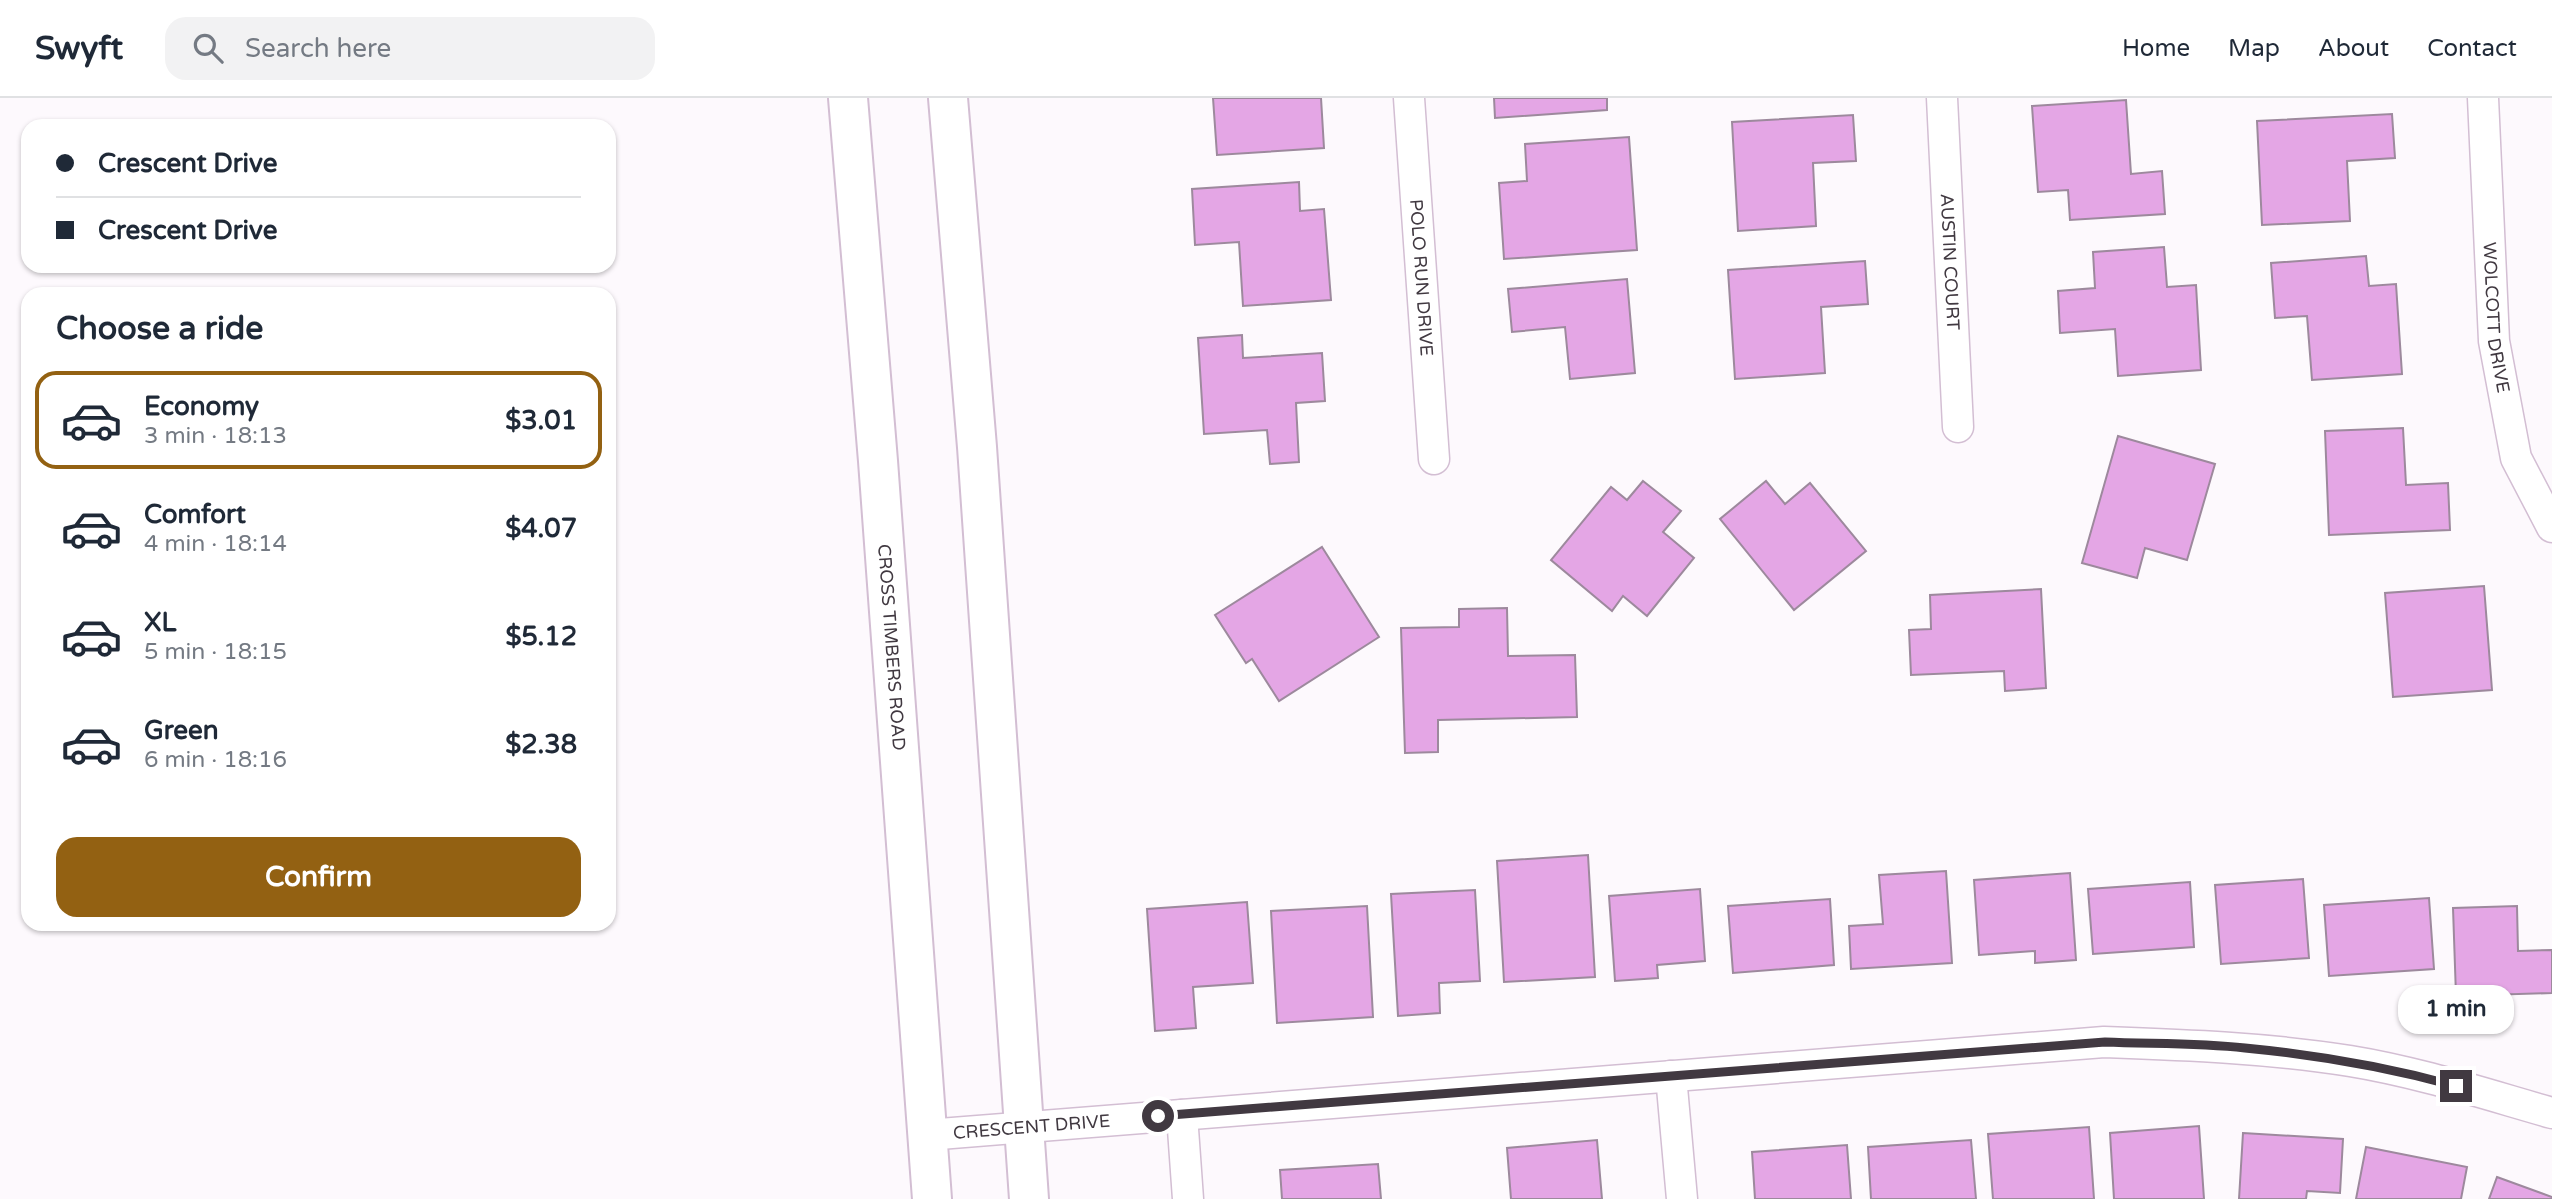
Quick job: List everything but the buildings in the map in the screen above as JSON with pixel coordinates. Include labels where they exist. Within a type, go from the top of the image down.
[{"type":"main road","name":"CROSS TIMBERS ROAD","points":[[848,98],[878,461],[932,1199]]},
{"type":"main road","points":[[948,98],[977,446],[1029,1199]]},
{"type":"street","name":"POLO RUN DRIVE","points":[[1409,98],[1434,459]]},
{"type":"street","name":"AUSTIN COURT","points":[[1941,98],[1958,427]]},
{"type":"street","name":"WOLCOTT DRIVE","points":[[2483,98],[2494,341],[2516,458],[2552,527]]},
{"type":"street","name":"CRESCENT DRIVE","points":[[927,1135],[2105,1042],[2242,1047],[2351,1061],[2409,1073],[2552,1113]]},
{"type":"street","points":[[1671,1076],[1682,1199]]},
{"type":"street","points":[[1182,1115],[1188,1199]]},
{"type":"route","points":[[1158,1116],[2105,1042],[2242,1047],[2351,1061],[2456,1086]]}]
